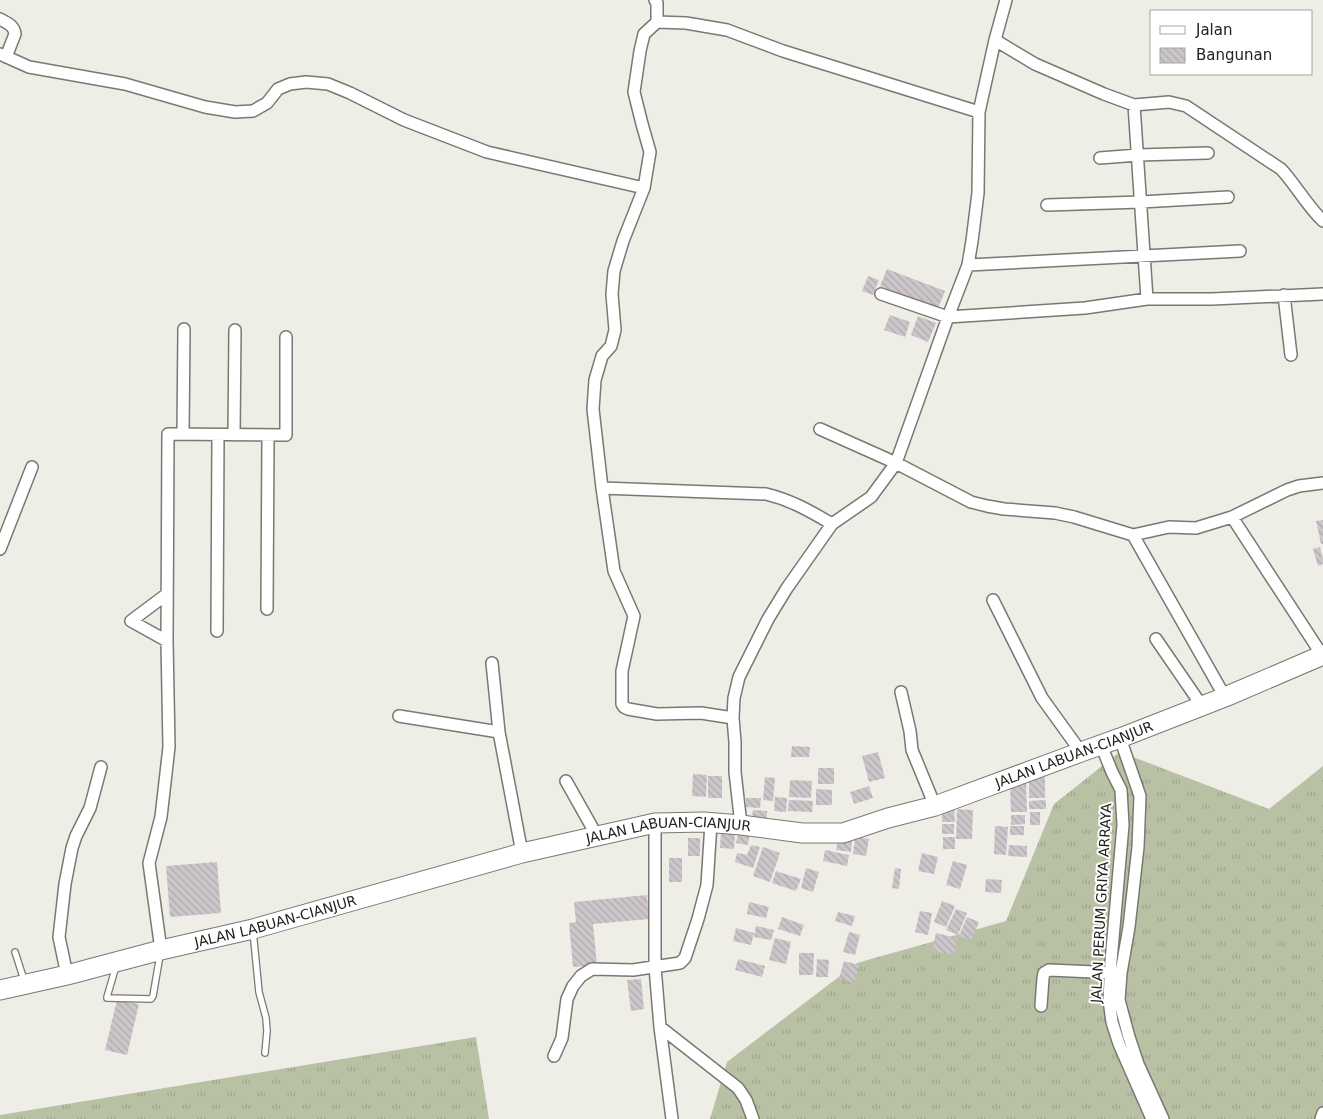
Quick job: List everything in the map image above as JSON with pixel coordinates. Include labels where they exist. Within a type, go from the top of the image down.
[{"type":"highway","name":"JALAN LABUAN-CIANJUR","points":[[0,990],[253,929],[522,853],[655,824],[692,821],[802,833],[843,833],[888,818],[935,806],[1102,745],[1225,697],[1323,655]]},
{"type":"street","points":[[655,0],[657,3],[657,22]]},
{"type":"street","points":[[741,825],[735,772],[733,718],[734,698],[739,677],[768,619],[832,524],[871,497],[896,463],[968,265],[978,193],[978,112],[994,40],[1006,0]]},
{"type":"street","points":[[0,19],[13,27],[15,34],[3,56],[29,67],[125,84],[205,107],[235,112],[253,111],[267,103],[278,89],[290,84],[306,82],[328,84],[404,120],[487,152],[644,188]]},
{"type":"street","points":[[733,718],[701,713],[657,714],[624,707],[622,704],[622,671],[634,616],[614,571],[593,409],[595,380],[602,356],[611,346],[615,330],[612,294],[614,271],[644,188],[650,152],[634,92],[644,34],[657,22],[686,23],[727,30],[783,51],[978,112]]},
{"type":"street","points":[[994,40],[1035,64],[1134,105],[1169,102],[1186,106],[1281,169],[1291,179],[1317,216],[1323,221]]},
{"type":"street","points":[[1134,105],[1147,299]]},
{"type":"street","points":[[1100,158],[1208,153]]},
{"type":"street","points":[[1047,205],[1228,197]]},
{"type":"street","points":[[968,265],[1240,251]]},
{"type":"street","points":[[881,294],[948,317],[1085,308],[1147,299],[1212,299],[1323,294]]},
{"type":"street","points":[[1284,296],[1291,355]]},
{"type":"street","points":[[183,434],[184,328]]},
{"type":"street","points":[[234,330],[234,435]]},
{"type":"street","points":[[161,950],[149,863],[160,817],[169,747],[167,641],[168,434],[286,435],[286,337]]},
{"type":"street","points":[[820,429],[896,463],[971,502],[1004,509],[1048,512],[1074,517],[1133,535],[1168,527],[1196,528],[1232,517],[1287,490],[1299,486],[1323,483]]},
{"type":"street","points":[[217,631],[218,435]]},
{"type":"street","points":[[267,609],[268,435]]},
{"type":"street","points":[[0,549],[32,467]]},
{"type":"street","points":[[602,488],[766,494],[800,505],[832,524]]},
{"type":"street","points":[[1232,517],[1323,655]]},
{"type":"street","points":[[1133,535],[1225,697]]},
{"type":"street","points":[[167,594],[131,621],[167,641]]},
{"type":"street","points":[[994,600],[1042,698],[1081,752]]},
{"type":"street","points":[[1156,639],[1202,706]]},
{"type":"street","points":[[492,663],[499,732],[522,853]]},
{"type":"street","points":[[901,692],[910,731],[912,750],[935,806]]},
{"type":"street","points":[[399,716],[499,732]]},
{"type":"street","points":[[1120,738],[1140,796],[1138,847],[1129,927],[1116,973],[1119,1000],[1129,1037],[1145,1080],[1163,1119]]},
{"type":"street","name":"JALAN PERUM GRIYA ARRAYA","points":[[1102,745],[1112,772],[1122,790],[1123,825],[1116,973],[1109,1000],[1112,1022],[1119,1044],[1152,1119]]},
{"type":"street","points":[[67,975],[59,937],[65,884],[72,848],[90,808],[101,767]]},
{"type":"street","points":[[566,781],[597,836]]},
{"type":"street","points":[[554,1056],[562,1038],[567,999],[573,986],[581,976],[592,969],[633,970],[680,963],[685,958],[707,886],[711,823]]},
{"type":"street","points":[[655,824],[656,967],[660,1027],[672,1119]]},
{"type":"street","points":[[1040,1006],[1044,973],[1049,970],[1116,973]]},
{"type":"street","points":[[660,1027],[738,1088],[746,1100],[753,1119]]},
{"type":"street","points":[[1321,1119],[1323,1112]]},
{"type":"lane","points":[[253,929],[259,992],[266,1018],[265,1053]]},
{"type":"lane","points":[[117,963],[107,998],[151,999],[153,998],[161,950]]},
{"type":"lane","points":[[15,952],[25,985]]},
{"type":"green space","points":[[1120,752],[1269,809],[1323,766],[1323,1119],[710,1119],[727,1062],[857,963],[1006,921],[1054,804]]},
{"type":"green space","points":[[476,1037],[489,1119],[0,1119],[0,1115]]},
{"type":"building","points":[[887,269],[945,291],[938,308],[880,286]]},
{"type":"building","points":[[868,276],[879,280],[873,295],[862,291]]},
{"type":"building","points":[[890,315],[910,322],[905,337],[884,330]]},
{"type":"building","points":[[918,316],[936,323],[928,342],[911,335]]},
{"type":"building","points":[[1323,520],[1323,544],[1321,544],[1316,521]]},
{"type":"building","points":[[1320,547],[1323,564],[1318,566],[1313,549]]},
{"type":"building","points":[[792,746],[810,747],[809,757],[791,757]]},
{"type":"building","points":[[878,752],[885,778],[869,782],[862,756]]},
{"type":"building","points":[[818,768],[834,768],[834,784],[818,784]]},
{"type":"building","points":[[693,774],[707,775],[706,797],[692,796]]},
{"type":"building","points":[[708,776],[722,776],[722,798],[708,798]]},
{"type":"building","points":[[1029,776],[1045,776],[1045,798],[1029,798]]},
{"type":"building","points":[[765,777],[775,778],[773,801],[763,800]]},
{"type":"building","points":[[790,780],[812,781],[811,798],[789,797]]},
{"type":"building","points":[[1010,783],[1026,783],[1027,812],[1011,812]]},
{"type":"building","points":[[869,786],[873,798],[854,804],[850,792]]},
{"type":"building","points":[[816,789],[832,790],[832,805],[816,805]]},
{"type":"building","points":[[775,797],[787,798],[786,812],[774,811]]},
{"type":"building","points":[[746,798],[761,798],[760,808],[746,807]]},
{"type":"building","points":[[789,800],[813,801],[812,812],[788,811]]},
{"type":"building","points":[[1046,800],[1046,809],[1029,809],[1029,801]]},
{"type":"building","points":[[954,806],[955,822],[942,822],[942,807]]},
{"type":"building","points":[[957,809],[973,810],[972,839],[956,839]]},
{"type":"building","points":[[753,810],[767,811],[767,821],[752,817]]},
{"type":"building","points":[[1030,812],[1040,812],[1040,825],[1030,825]]},
{"type":"building","points":[[1011,815],[1025,815],[1025,824],[1011,825]]},
{"type":"building","points":[[942,824],[954,824],[954,834],[942,834]]},
{"type":"building","points":[[995,826],[1008,827],[1006,855],[994,854]]},
{"type":"building","points":[[1010,826],[1024,826],[1024,835],[1010,835]]},
{"type":"building","points":[[721,831],[735,832],[734,849],[720,848]]},
{"type":"building","points":[[739,831],[750,833],[748,845],[736,843]]},
{"type":"building","points":[[855,837],[869,839],[866,856],[853,854]]},
{"type":"building","points":[[943,837],[955,837],[955,849],[943,849]]},
{"type":"building","points":[[688,838],[700,838],[700,856],[688,856]]},
{"type":"building","points":[[838,838],[852,839],[851,852],[836,850]]},
{"type":"building","points":[[751,845],[760,847],[753,868],[735,862],[737,853],[747,855]]},
{"type":"building","points":[[1009,845],[1027,846],[1027,857],[1008,856]]},
{"type":"building","points":[[763,847],[780,853],[770,882],[753,876]]},
{"type":"building","points":[[825,850],[849,855],[847,866],[823,861]]},
{"type":"building","points":[[922,853],[938,857],[934,874],[918,871]]},
{"type":"building","points":[[669,858],[682,858],[682,882],[669,882]]},
{"type":"building","points":[[953,861],[967,865],[960,889],[946,885]]},
{"type":"building","points":[[217,862],[221,913],[170,917],[166,866]]},
{"type":"building","points":[[806,868],[819,872],[813,892],[801,888]]},
{"type":"building","points":[[895,868],[901,869],[899,889],[892,888]]},
{"type":"building","points":[[776,871],[801,879],[796,891],[772,883]]},
{"type":"building","points":[[986,879],[1002,880],[1001,893],[985,892]]},
{"type":"building","points":[[647,895],[649,919],[593,924],[597,965],[573,967],[569,923],[576,922],[574,902]]},
{"type":"building","points":[[942,901],[955,906],[946,927],[934,922]]},
{"type":"building","points":[[749,902],[769,907],[766,918],[747,914]]},
{"type":"building","points":[[956,909],[967,913],[958,935],[946,930]]},
{"type":"building","points":[[920,911],[932,913],[928,935],[915,932]]},
{"type":"building","points":[[838,912],[855,916],[852,926],[835,921]]},
{"type":"building","points":[[782,917],[804,925],[800,936],[778,929]]},
{"type":"building","points":[[967,917],[979,922],[971,941],[959,936]]},
{"type":"building","points":[[756,926],[774,930],[771,940],[754,937]]},
{"type":"building","points":[[736,928],[754,933],[751,945],[733,941]]},
{"type":"building","points":[[849,932],[860,935],[855,955],[843,952]]},
{"type":"building","points":[[936,933],[957,938],[954,955],[932,951]]},
{"type":"building","points":[[775,938],[791,942],[786,964],[769,960]]},
{"type":"building","points":[[799,953],[814,953],[813,975],[799,975]]},
{"type":"building","points":[[738,959],[765,966],[762,977],[735,970]]},
{"type":"building","points":[[817,959],[829,960],[828,977],[816,977]]},
{"type":"building","points":[[844,961],[859,965],[854,983],[839,979]]},
{"type":"building","points":[[641,979],[644,1009],[631,1011],[627,980]]},
{"type":"building","points":[[117,1000],[139,1004],[127,1055],[105,1050]]}]
